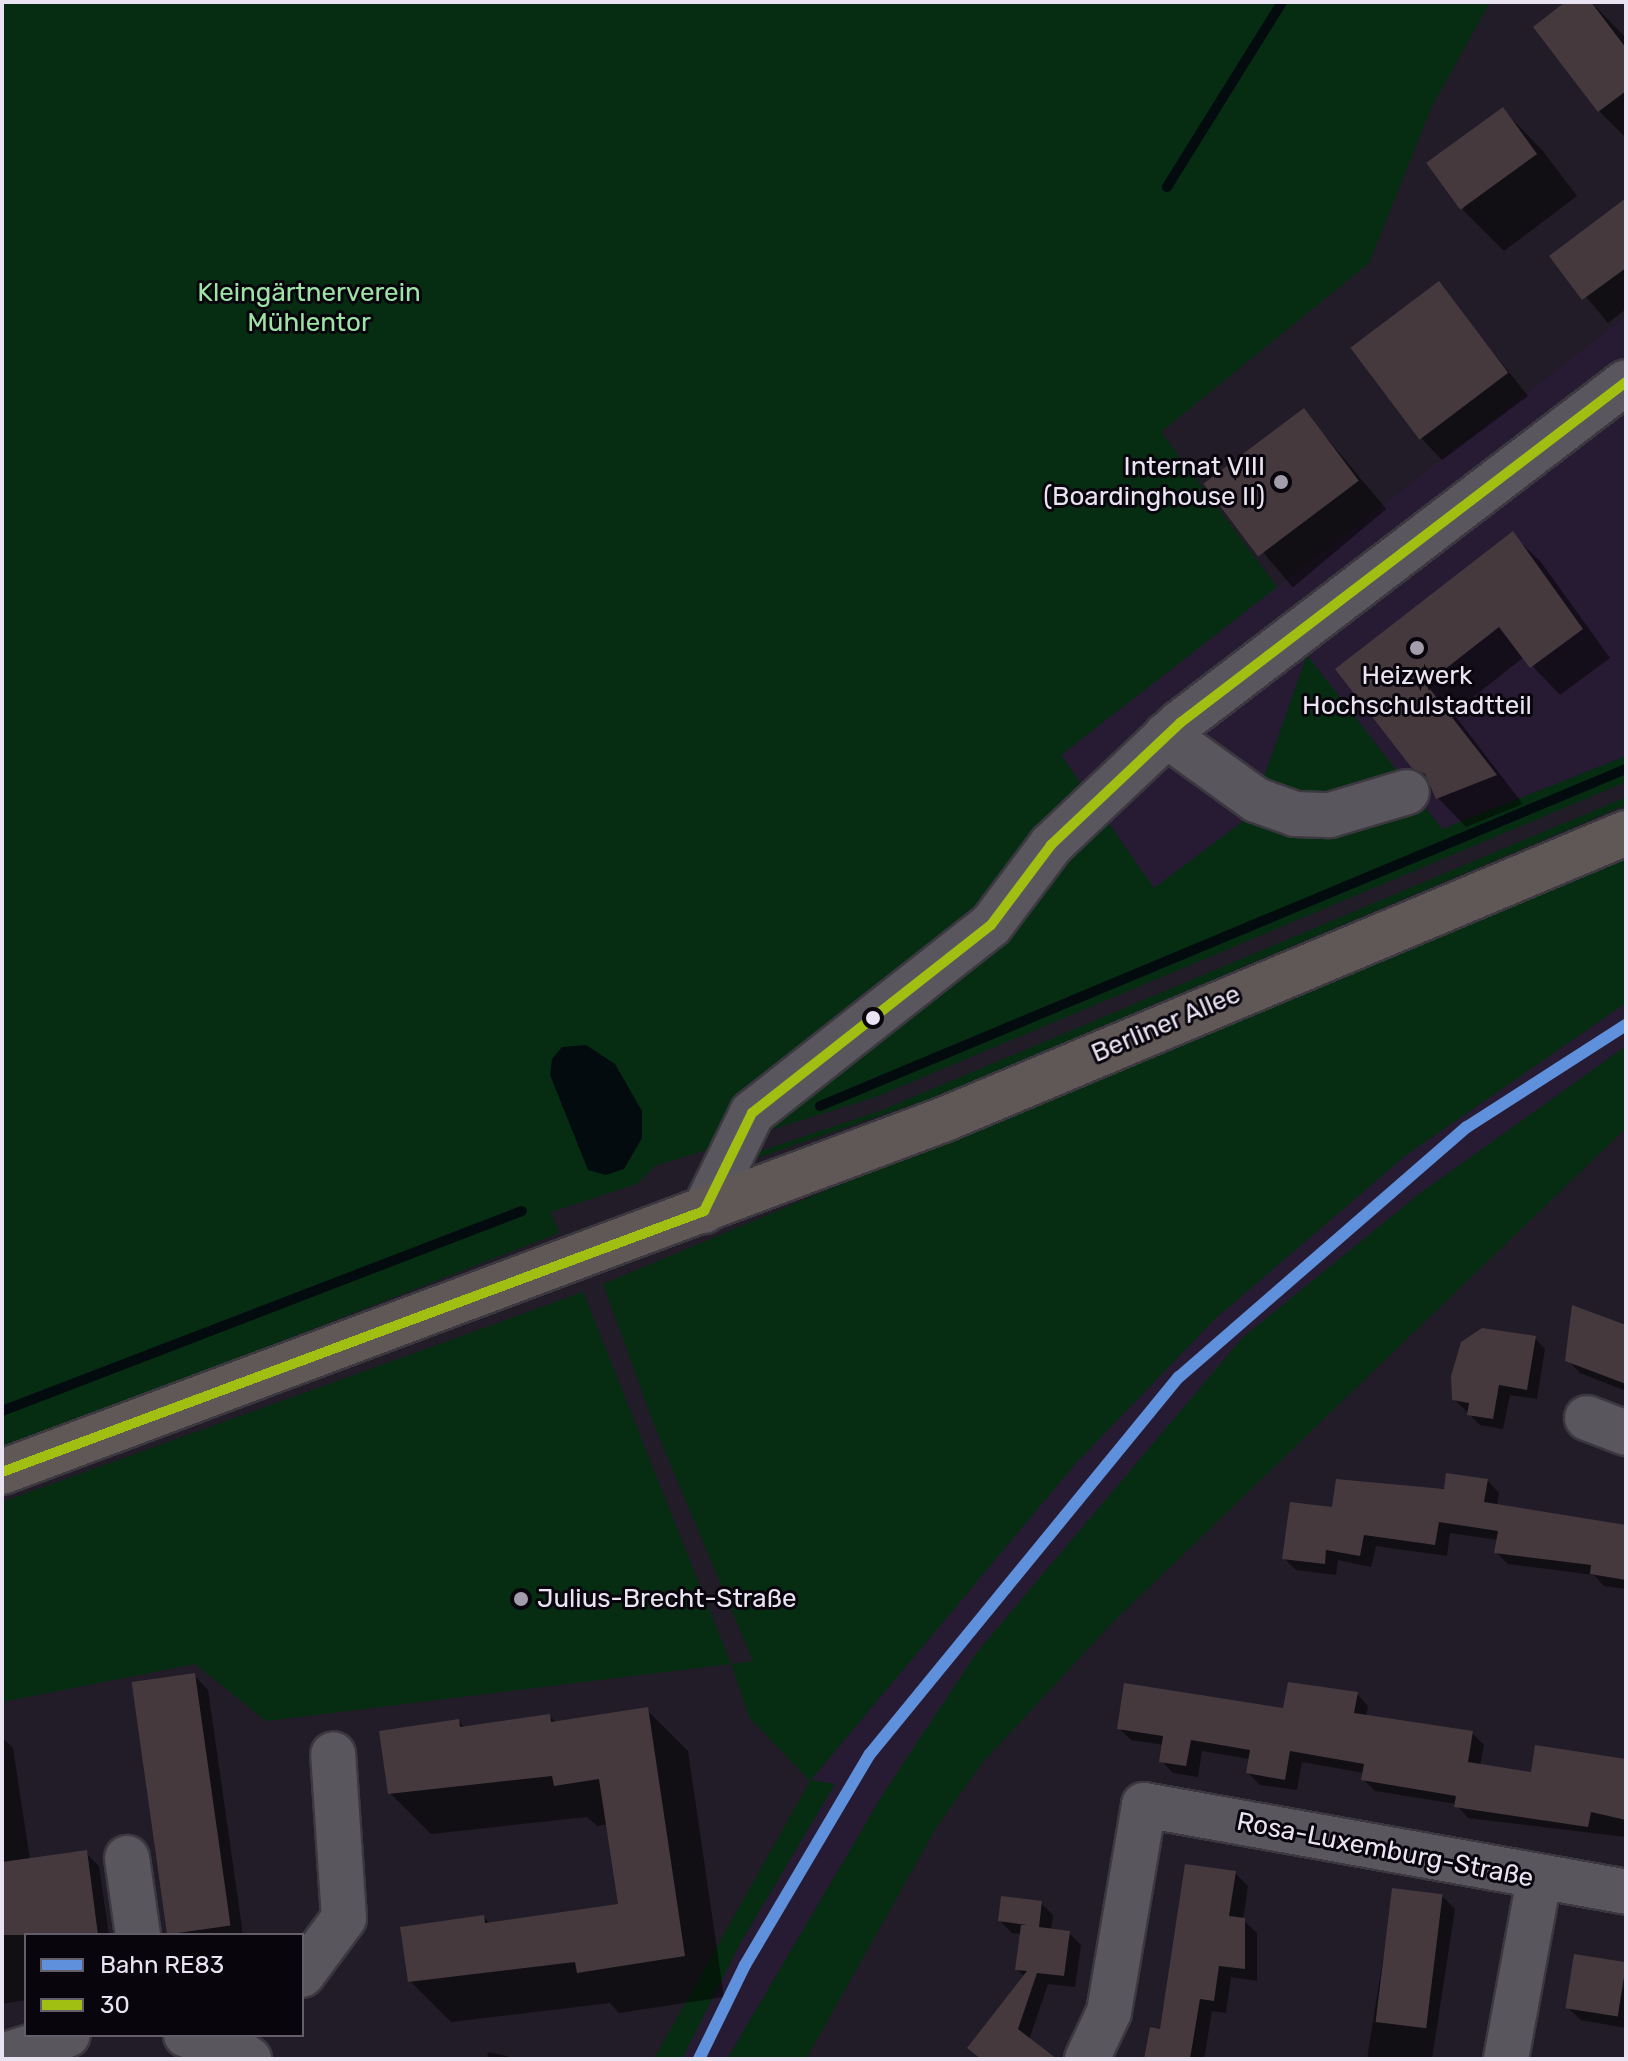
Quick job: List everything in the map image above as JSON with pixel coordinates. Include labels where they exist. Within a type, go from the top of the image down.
[{"type":"main road","name":"Berliner Allee","points":[[2,1472],[945,1119],[1626,833]]},
{"type":"street","points":[[704,1211],[752,1113],[982,934],[1051,845],[1166,735],[1626,382]]},
{"type":"street","points":[[1166,735],[1256,800],[1295,814],[1330,815],[1407,792]]},
{"type":"street","points":[[304,1972],[344,1918],[333,1754]]},
{"type":"street","name":"Rosa-Luxemburg-Straße","points":[[1087,2059],[1109,2012],[1144,1805],[1539,1879],[1626,1892]]},
{"type":"street","points":[[127,1858],[138,1933]]},
{"type":"street","points":[[1506,2059],[1539,1879]]},
{"type":"street","points":[[2,2056],[62,2037]]},
{"type":"street","points":[[196,2037],[244,2047]]},
{"type":"shaded area","points":[[1626,316],[1626,756],[1442,829],[1250,816],[1154,889],[1061,755]]},
{"type":"shaded area","points":[[1626,1003],[1626,1046],[1419,1194],[1242,1339],[886,1789],[727,2059],[682,2059],[741,1942],[835,1784],[810,1781],[1076,1463],[1216,1318],[1405,1156]]},
{"type":"shaded area","points":[[586,1045],[615,1064],[642,1111],[642,1138],[624,1169],[606,1175],[588,1170],[550,1075],[552,1059],[562,1047]]},
{"type":"green space","name":"Kleingärtnerverein Mühlentor","points":[[2,2],[1490,2],[1431,108],[1369,263],[1161,432],[1277,587],[1061,755],[1154,888],[1250,816],[1307,655],[1442,829],[1626,756],[1626,782],[876,1097],[655,1166],[637,1184],[551,1212],[559,1233],[2,1450]]},
{"type":"green space","points":[[1626,797],[1626,805],[932,1098],[751,1160],[752,1154],[882,1110]]},
{"type":"green space","points":[[1626,855],[1626,1003],[1405,1156],[1216,1318],[1076,1463],[811,1780],[835,1784],[741,1942],[682,2059],[654,2059],[810,1781],[749,1717],[731,1664],[753,1661],[656,1430],[603,1284]]},
{"type":"green space","points":[[1626,1046],[1626,1128],[1112,1623],[982,1763],[936,1828],[806,2059],[727,2059],[886,1789],[977,1652],[1242,1338],[1419,1194]]},
{"type":"green space","points":[[583,1292],[731,1664],[266,1721],[195,1664],[2,1702],[2,1502]]},
{"type":"building","points":[[1565,2],[1591,2],[1626,48],[1626,91],[1598,112],[1533,27]]},
{"type":"building","points":[[1503,107],[1537,154],[1460,210],[1426,163]]},
{"type":"building","points":[[1626,198],[1626,268],[1582,300],[1549,256]]},
{"type":"building","points":[[1439,281],[1508,373],[1420,440],[1350,348]]},
{"type":"building","name":"Internat VIII (Boardinghouse II)","points":[[1304,408],[1359,481],[1258,557],[1203,484]]},
{"type":"building","name":"Heizwerk Hochschulstadtteil","points":[[1513,531],[1583,629],[1530,668],[1499,627],[1426,684],[1497,775],[1436,799],[1425,774],[1412,768],[1335,669]]},
{"type":"building","points":[[1572,1305],[1626,1325],[1626,1384],[1565,1361]]},
{"type":"building","points":[[1482,1328],[1536,1336],[1527,1390],[1499,1385],[1493,1419],[1467,1415],[1469,1403],[1452,1400],[1451,1376],[1461,1342]]},
{"type":"building","points":[[1446,1473],[1488,1479],[1484,1502],[1626,1525],[1626,1580],[1590,1574],[1591,1565],[1494,1553],[1498,1531],[1439,1522],[1435,1545],[1364,1535],[1360,1556],[1326,1550],[1325,1564],[1282,1559],[1290,1502],[1332,1507],[1336,1479],[1444,1489]]},
{"type":"building","points":[[195,1673],[230,1926],[167,1933],[132,1682]]},
{"type":"building","points":[[1288,1682],[1358,1692],[1354,1713],[1473,1731],[1468,1762],[1531,1772],[1535,1745],[1626,1759],[1626,1820],[1591,1812],[1588,1827],[1454,1807],[1456,1796],[1361,1780],[1364,1764],[1290,1751],[1285,1780],[1246,1773],[1250,1750],[1191,1740],[1186,1766],[1159,1762],[1163,1736],[1117,1729],[1124,1683],[1283,1708]]},
{"type":"building","points":[[648,1707],[685,1956],[577,1973],[575,1962],[408,1982],[400,1927],[484,1915],[485,1923],[618,1904],[599,1779],[554,1786],[552,1776],[388,1794],[379,1731],[459,1719],[460,1727],[550,1714],[551,1722]]},
{"type":"building","points":[[87,1850],[98,1933],[2,1935],[2,1862]]},
{"type":"building","points":[[1185,1864],[1236,1871],[1229,1916],[1245,1918],[1245,1969],[1219,1966],[1214,2001],[1200,1999],[1190,2059],[1144,2059],[1150,2027],[1160,2029]]},
{"type":"building","points":[[1392,1888],[1443,1894],[1426,2028],[1376,2022]]},
{"type":"building","points":[[1001,1896],[1042,1901],[1039,1927],[1070,1931],[1064,1976],[1037,1973],[1018,2029],[1057,2059],[981,2059],[967,2048],[1027,1971],[1015,1970],[1021,1925],[1027,1925],[998,1921]]},
{"type":"building","points":[[1574,1954],[1626,1962],[1618,2017],[1565,2008]]},
{"type":"waterway","points":[[1167,187],[1282,2]]},
{"type":"waterway","points":[[820,1106],[1626,769]]},
{"type":"waterway","points":[[2,1411],[522,1211]]},
{"type":"rail line","name":"RE83","points":[[699,2059],[745,1965],[870,1754],[1179,1377],[1467,1127],[1626,1025]]},
{"type":"transit line","name":"30","points":[[704,1211],[752,1113],[991,925],[1051,845],[1180,723],[1626,382]]},
{"type":"transit line","name":"30","points":[[2,1472],[704,1211]]},
{"type":"place","name":"Internat VIII (Boardinghouse II)","points":[[1281,482]]},
{"type":"place","name":"Heizwerk Hochschulstadtteil","points":[[1417,648]]},
{"type":"place","name":"Julius-Brecht-Straße","points":[[521,1599]]}]
